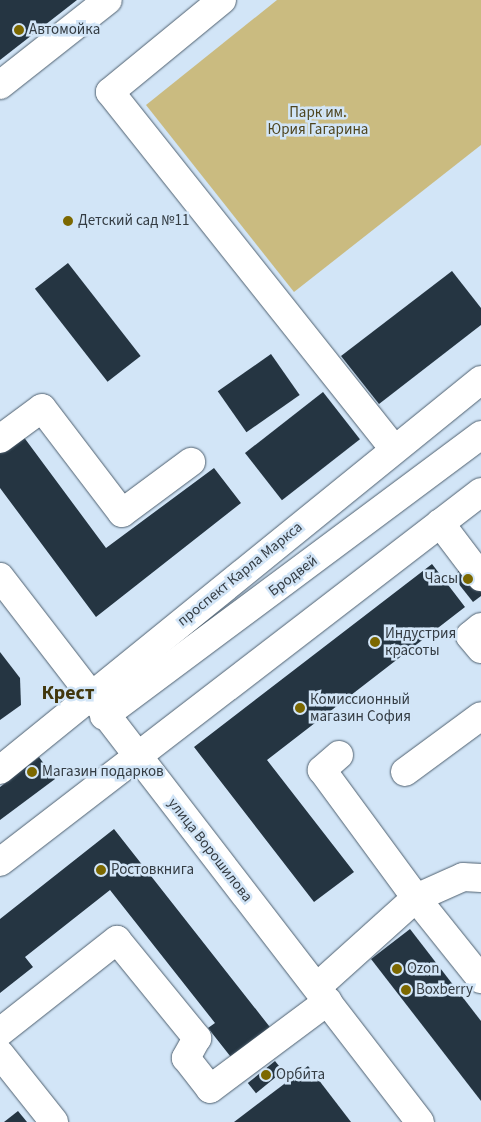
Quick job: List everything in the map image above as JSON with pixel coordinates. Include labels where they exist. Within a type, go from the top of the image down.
[{"type":"street","points":[[0,85],[108,0]]},
{"type":"street","points":[[222,0],[110,92],[393,448]]},
{"type":"street","name":"проспект Карла Маркса","points":[[0,770],[97,706],[393,448],[481,380]]},
{"type":"street","points":[[0,439],[42,408],[122,513],[191,462]]},
{"type":"street","name":"Бродвей","points":[[97,706],[481,435]]},
{"type":"street","points":[[0,862],[139,759],[481,492]]},
{"type":"street","points":[[440,523],[481,577]]},
{"type":"street","name":"улица Ворошилова","points":[[0,577],[97,706],[323,994],[420,1122]]},
{"type":"street","points":[[481,627],[470,636],[481,649]]},
{"type":"street","points":[[405,772],[481,716]]},
{"type":"street","points":[[339,755],[322,770],[416,898],[481,979]]},
{"type":"street","points":[[0,1032],[117,940],[197,1038],[186,1058],[210,1090],[323,994],[416,898],[463,877],[481,878]]},
{"type":"street","points":[[0,1054],[54,1122]]},
{"type":"green space","name":"Парк им. Юрия Гагарина","points":[[277,0],[481,0],[481,145],[294,292],[146,105]]},
{"type":"building","name":"Автомойка","points":[[0,0],[77,0],[0,60]]},
{"type":"building","points":[[68,263],[141,356],[108,382],[35,289]]},
{"type":"building","points":[[452,271],[481,308],[481,325],[379,404],[341,356]]},
{"type":"building","points":[[271,354],[300,395],[246,432],[218,391]]},
{"type":"building","points":[[323,392],[360,439],[282,500],[245,453]]},
{"type":"building","points":[[20,432],[106,548],[214,468],[241,503],[96,617],[0,488],[0,447]]},
{"type":"building","points":[[432,564],[465,607],[267,760],[354,872],[314,902],[194,747]]},
{"type":"building","points":[[461,567],[481,582],[481,596],[473,602],[454,578]]},
{"type":"building","points":[[0,652],[20,678],[21,705],[0,720]]},
{"type":"building","points":[[39,757],[55,779],[0,820],[0,787]]},
{"type":"building","points":[[114,829],[273,1031],[234,1061],[208,1028],[215,1023],[110,890],[25,957],[33,967],[0,993],[0,919]]},
{"type":"building","points":[[410,929],[481,1021],[481,1101],[371,959]]},
{"type":"building","points":[[275,1061],[283,1071],[256,1093],[248,1083]]},
{"type":"building","points":[[308,1066],[351,1122],[234,1122]]},
{"type":"building","points":[[18,1111],[27,1122],[4,1122]]},
{"type":"place","name":"Автомойка","points":[[19,30]]},
{"type":"place","name":"Детский сад №11","points":[[68,221]]},
{"type":"place","name":"Часы","points":[[468,579]]},
{"type":"place","name":"Индустрия красоты","points":[[375,642]]},
{"type":"place","name":"Комиссионный магазин София","points":[[300,708]]},
{"type":"place","name":"Магазин подарков","points":[[32,772]]},
{"type":"place","name":"Ростовкнига","points":[[101,870]]},
{"type":"place","name":"Ozon","points":[[397,969]]},
{"type":"place","name":"Boxberry","points":[[406,990]]},
{"type":"place","name":"Орбита","points":[[266,1075]]},
{"type":"district","name":"Крест","points":[[68,693]]}]
